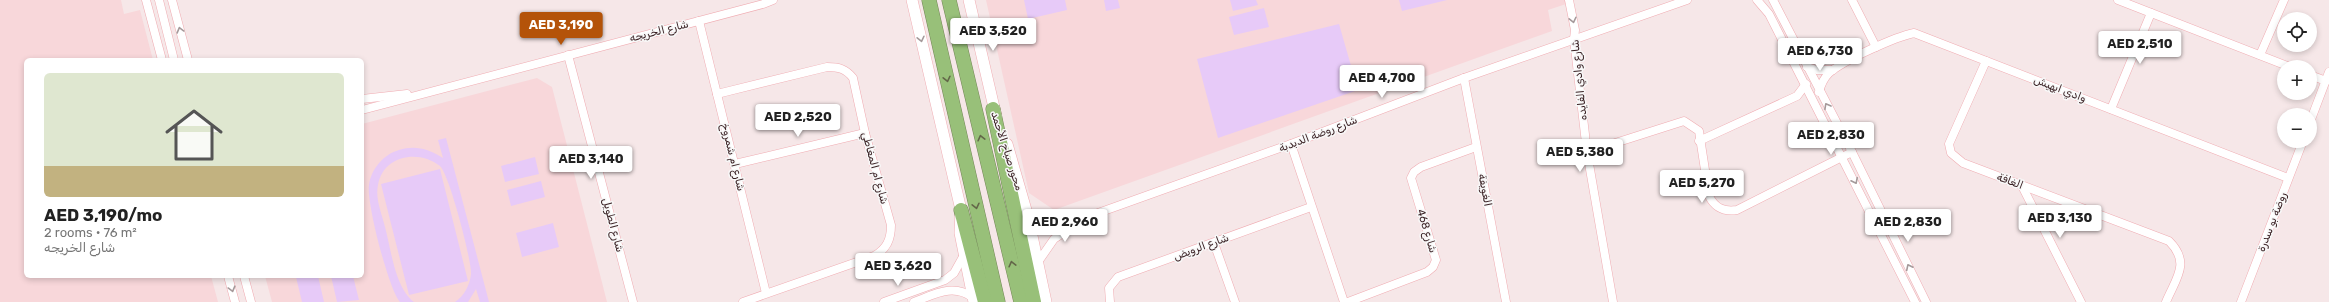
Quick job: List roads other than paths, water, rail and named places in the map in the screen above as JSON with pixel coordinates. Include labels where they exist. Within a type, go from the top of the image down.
[{"type":"highway","points":[[929,0],[998,302]]},
{"type":"highway","name":"محور صباح الأحمد","points":[[950,0],[1021,302]]},
{"type":"highway","points":[[993,109],[1034,302]]},
{"type":"highway","points":[[961,210],[977,301]]},
{"type":"street","points":[[159,0],[173,58]]},
{"type":"street","points":[[172,0],[187,58]]},
{"type":"street","name":"شارع الخريجه","points":[[751,7],[765,0]]},
{"type":"street","name":"شارع الخريجه","points":[[364,110],[773,0]]},
{"type":"street","points":[[911,0],[961,210],[959,223],[964,255],[977,301]]},
{"type":"street","name":"محور صباح الأحمد","points":[[969,0],[993,109],[1005,137],[1028,217],[1046,302]]},
{"type":"street","name":"شارع وادي الفايده","points":[[1569,0],[1575,30],[1574,40],[1587,152],[1613,302]]},
{"type":"street","name":"شارع روضة الدبدبة","points":[[1028,217],[1046,223],[1084,218],[1291,144],[1464,78],[1686,0]]},
{"type":"street","points":[[1756,0],[1769,14],[1806,84],[1915,302]]},
{"type":"street","points":[[1773,0],[1819,92],[1852,152],[1926,302]]},
{"type":"street","points":[[1852,0],[1876,47]]},
{"type":"street","points":[[2118,0],[2277,62]]},
{"type":"street","points":[[2260,55],[2284,0]]},
{"type":"street","points":[[147,3],[163,17]]},
{"type":"street","points":[[147,3],[161,58]]},
{"type":"street","points":[[2111,109],[2151,13]]},
{"type":"street","name":"شارع ام شمروخ","points":[[699,21],[766,293]]},
{"type":"street","name":"وادي ابهيش","points":[[1819,92],[1822,81],[1834,70],[1895,38],[1914,33],[2288,178]]},
{"type":"street","name":"شارع الطويل","points":[[568,54],[633,302]]},
{"type":"street","name":"الغافة","points":[[1986,60],[1949,144],[1952,153],[1963,163],[2170,242],[2180,252],[2182,263],[2166,302]]},
{"type":"street","name":"شارع ام المغاطي","points":[[717,94],[827,67],[840,68],[849,73],[853,78],[865,132],[891,225],[891,234],[888,243],[882,252],[743,302]]},
{"type":"street","points":[[1807,67],[1823,71],[1834,70]]},
{"type":"street","points":[[2315,108],[2329,72]]},
{"type":"street","name":"الغويفة","points":[[1464,78],[1506,302]]},
{"type":"street","points":[[2317,78],[2326,81]]},
{"type":"street","points":[[1700,141],[1797,96],[1806,84]]},
{"type":"street","name":"شارع الخريجه","points":[[364,99],[428,92]]},
{"type":"street","points":[[1587,152],[1684,121],[1699,131],[1709,196],[1717,207],[1730,211],[1737,210],[1852,152]]},
{"type":"street","points":[[735,164],[865,132]]},
{"type":"street","points":[[1291,144],[1310,207],[1344,302]]},
{"type":"street","name":"شارع 468","points":[[1348,302],[1427,272],[1433,267],[1436,260],[1411,178],[1414,172],[1421,167],[1476,147]]},
{"type":"street","name":"روضة بو سدرة","points":[[2241,302],[2300,148]]},
{"type":"street","points":[[2022,186],[2081,302]]},
{"type":"street","name":"شارع الرويض","points":[[1110,302],[1109,288],[1118,277],[1310,207]]},
{"type":"street","name":"شارع روضة الدبدبة","points":[[1038,262],[1054,239],[1084,218]]},
{"type":"street","points":[[1214,243],[1235,302]]},
{"type":"street","points":[[884,302],[945,280],[957,269],[964,255]]},
{"type":"street","points":[[229,278],[235,302]]},
{"type":"street","points":[[245,278],[251,302]]},
{"type":"street","points":[[914,302],[953,290],[964,292],[977,301]]}]
